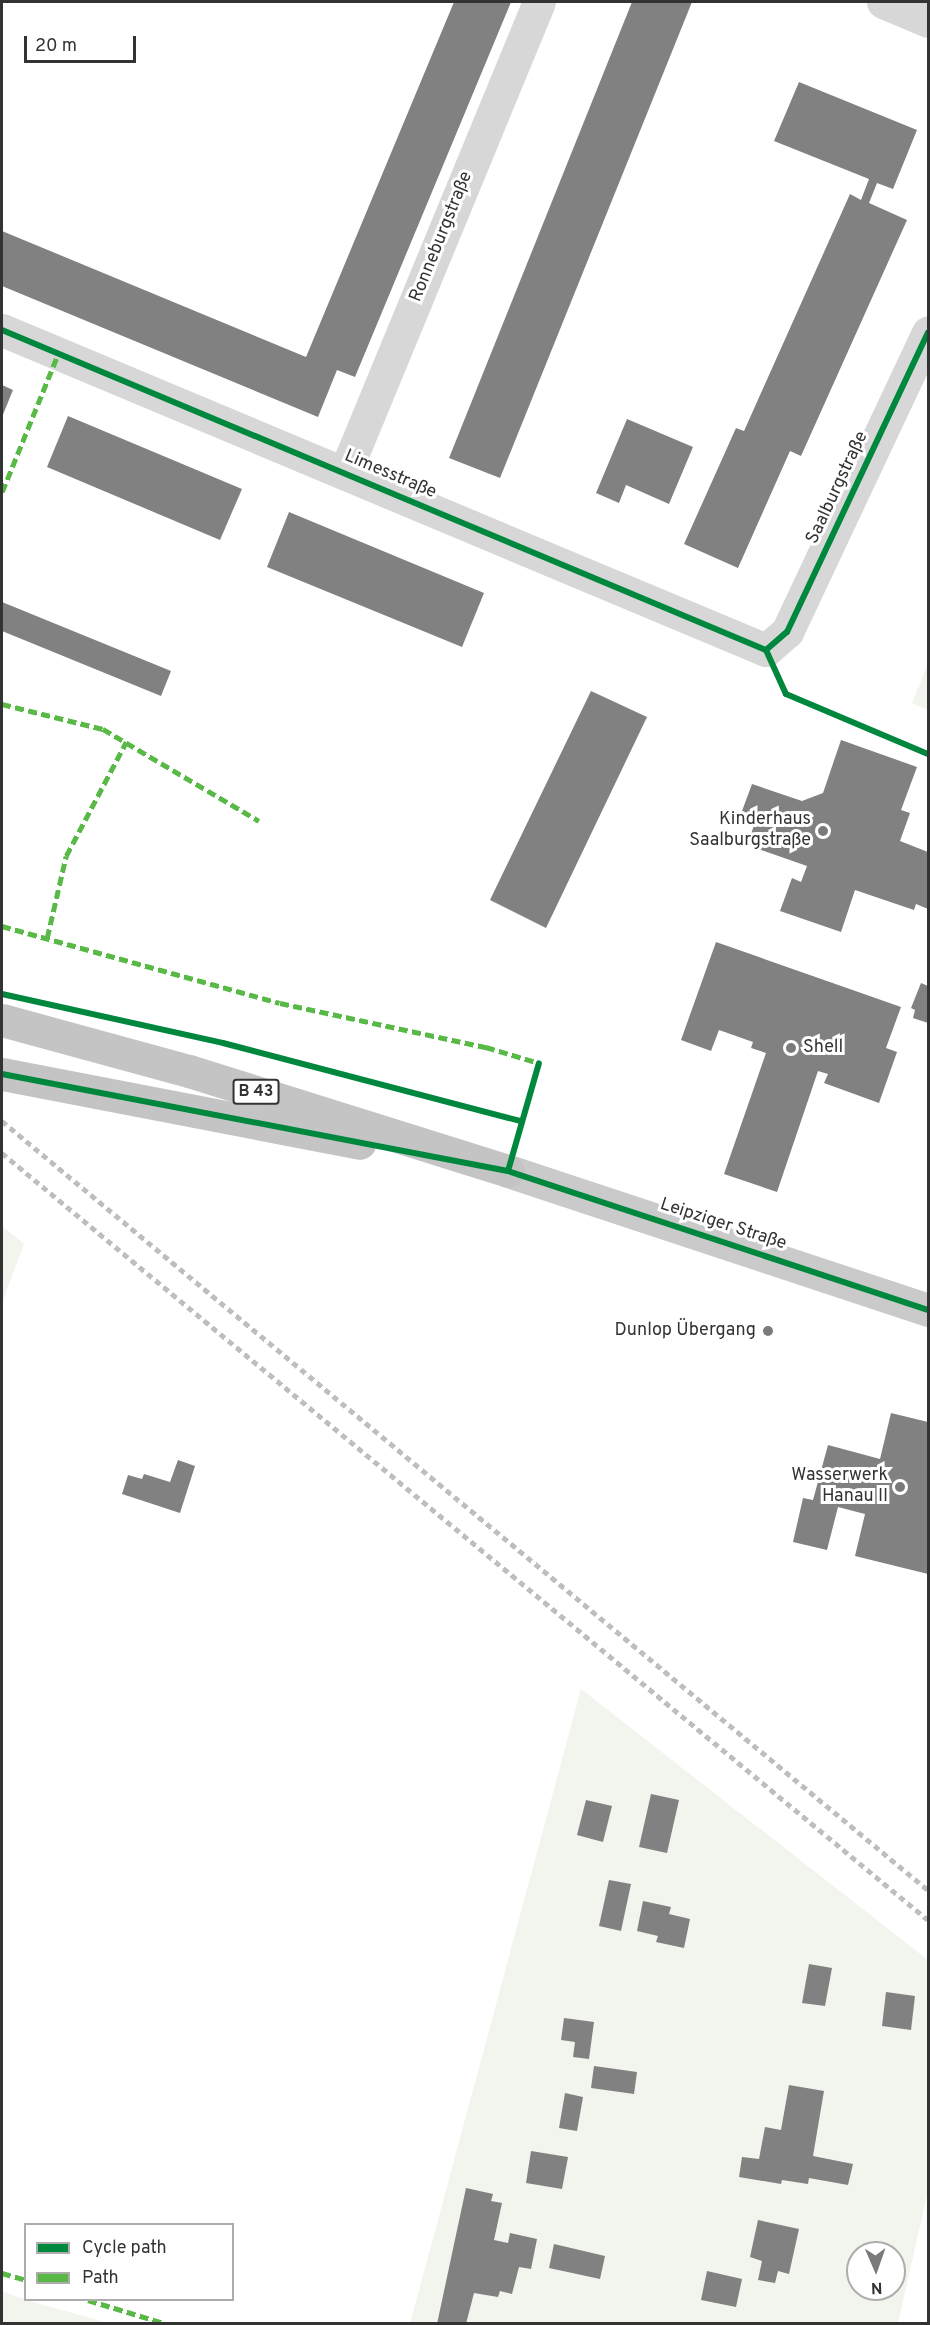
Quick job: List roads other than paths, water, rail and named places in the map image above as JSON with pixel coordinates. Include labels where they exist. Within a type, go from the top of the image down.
[{"type":"highway","name":"B 43","points":[[2,1020],[189,1071],[508,1171]]},
{"type":"highway","name":"B 43","points":[[2,1074],[508,1171]]},
{"type":"main road","name":"Leipziger Straße","points":[[508,1171],[928,1310]]},
{"type":"street","name":"Ronneburgstraße","points":[[345,472],[539,2]]},
{"type":"street","name":"Limesstraße","points":[[2,330],[766,650]]},
{"type":"street","name":"Saalburgstraße","points":[[766,650],[787,633],[928,332]]},
{"type":"railway","points":[[2,1121],[928,1890]]},
{"type":"railway","points":[[2,1153],[928,1920]]},
{"type":"place","name":"Kinderhaus Saalburgstraße","points":[[823,831]]},
{"type":"place","name":"Shell","points":[[791,1048]]},
{"type":"place","name":"Dunlop Übergang","points":[[768,1331]]},
{"type":"place","name":"Wasserwerk Hanau II","points":[[900,1487]]}]
